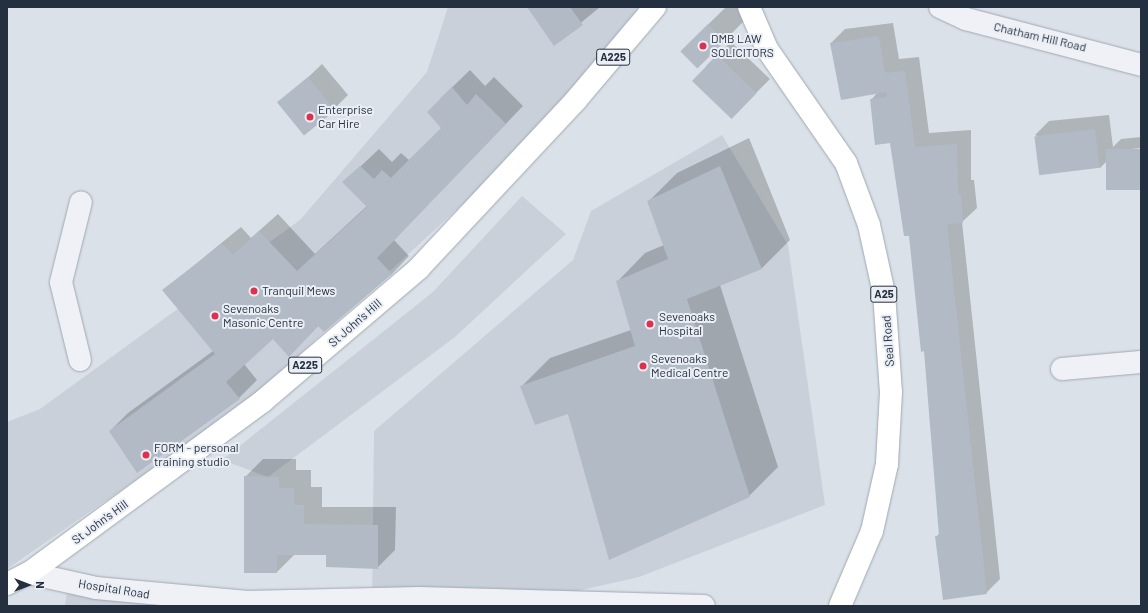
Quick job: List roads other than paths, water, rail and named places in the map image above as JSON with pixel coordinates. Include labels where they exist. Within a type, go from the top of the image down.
[{"type":"main road","name":"St John's Hill","points":[[7,584],[29,573],[263,401],[419,268],[576,100],[655,7]]},
{"type":"main road","name":"Seal Road","points":[[749,7],[766,49],[846,163],[880,270],[890,358],[887,464],[872,531],[840,606]]},
{"type":"street","name":"Chatham Hill Road","points":[[940,7],[966,19],[1141,65]]},
{"type":"street","points":[[80,360],[61,282],[81,202]]},
{"type":"street","points":[[1062,370],[1141,362]]},
{"type":"street","name":"Hospital Road","points":[[29,573],[96,588],[185,599],[247,602],[419,598],[704,606]]},
{"type":"place","name":"DMB LAW SOLICITORS","points":[[703,46]]},
{"type":"place","name":"Enterprise Car Hire","points":[[310,117]]},
{"type":"place","name":"Tranquil Mews","points":[[254,291]]},
{"type":"place","name":"Sevenoaks Masonic Centre","points":[[215,316]]},
{"type":"place","name":"Sevenoaks Hospital","points":[[650,324]]},
{"type":"place","name":"Sevenoaks Medical Centre","points":[[643,366]]},
{"type":"place","name":"FORM - personal training studio","points":[[146,455]]}]
